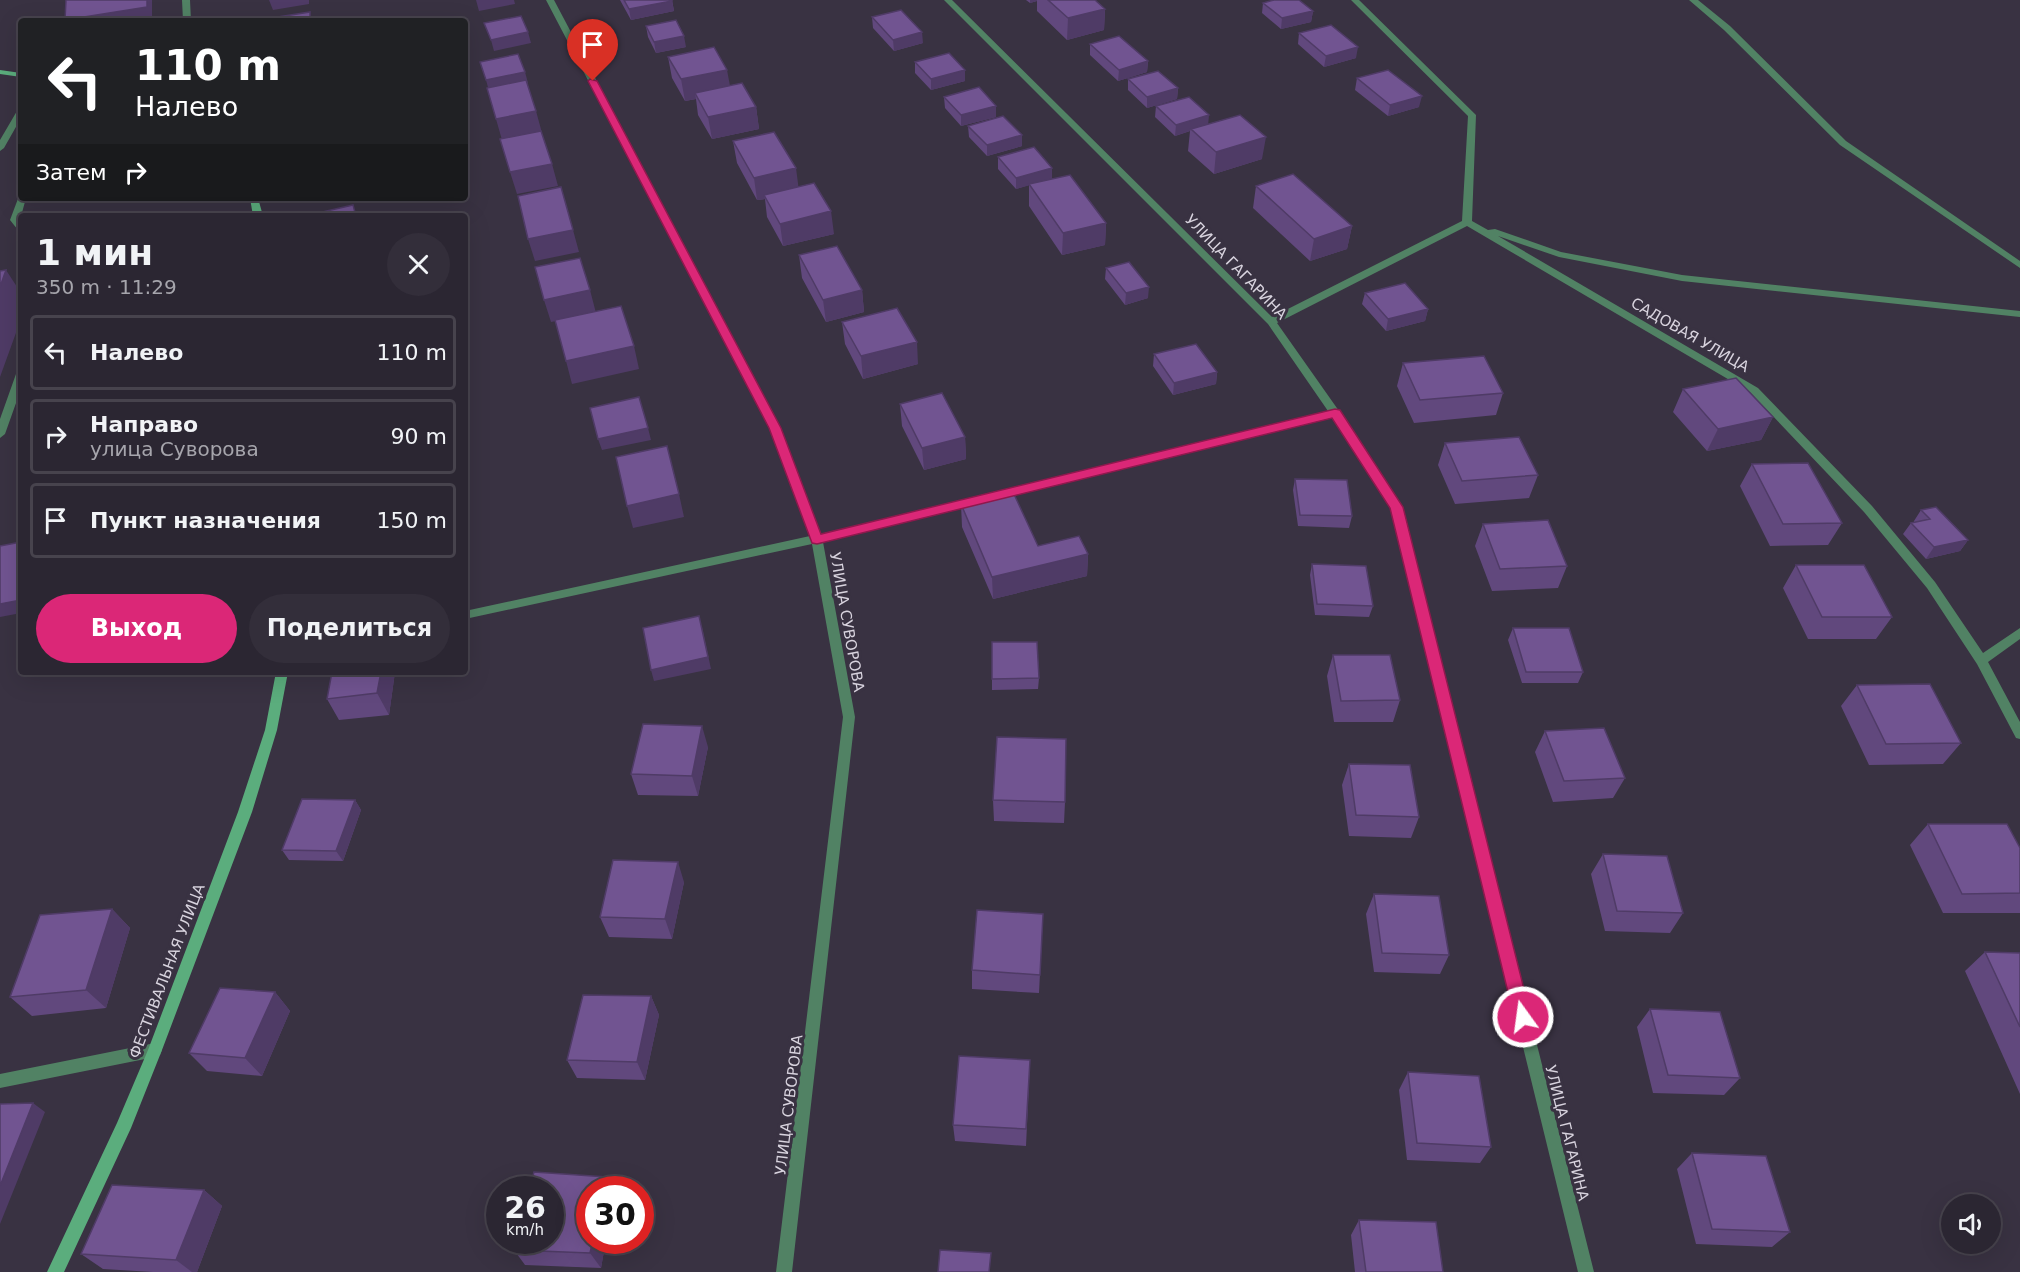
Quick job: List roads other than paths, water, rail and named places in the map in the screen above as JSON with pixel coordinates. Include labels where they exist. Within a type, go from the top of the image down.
[{"type":"main road","points":[[0,72],[18,75]]},
{"type":"main road","name":"ФЕСТИВАЛЬНАЯ УЛИЦА","points":[[55,1272],[123,1128],[155,1050],[245,812],[271,730],[281,675]]},
{"type":"street","points":[[186,0],[187,18]]},
{"type":"street","name":"УЛИЦА СУВОРОВА","points":[[550,0],[775,428],[817,539],[849,717],[784,1272]]},
{"type":"street","name":"УЛИЦА ГАГАРИНА","points":[[948,0],[1272,322],[1396,507],[1586,1272]]},
{"type":"street","points":[[1355,0],[1472,115],[1467,222]]},
{"type":"street","points":[[1693,0],[1727,28],[1843,143],[2020,265]]},
{"type":"street","points":[[0,148],[18,117]]},
{"type":"street","points":[[18,224],[15,220],[21,201]]},
{"type":"street","points":[[1272,322],[1467,222],[1559,254],[1682,278],[2020,314]]},
{"type":"street","name":"САДОВАЯ УЛИЦА","points":[[1467,222],[1754,390],[1868,509],[1931,585],[1980,662],[2020,734]]},
{"type":"street","points":[[0,434],[18,383]]},
{"type":"street","points":[[468,614],[817,539],[1335,413]]},
{"type":"street","points":[[1980,662],[2020,633]]},
{"type":"street","points":[[0,1081],[155,1050]]}]
